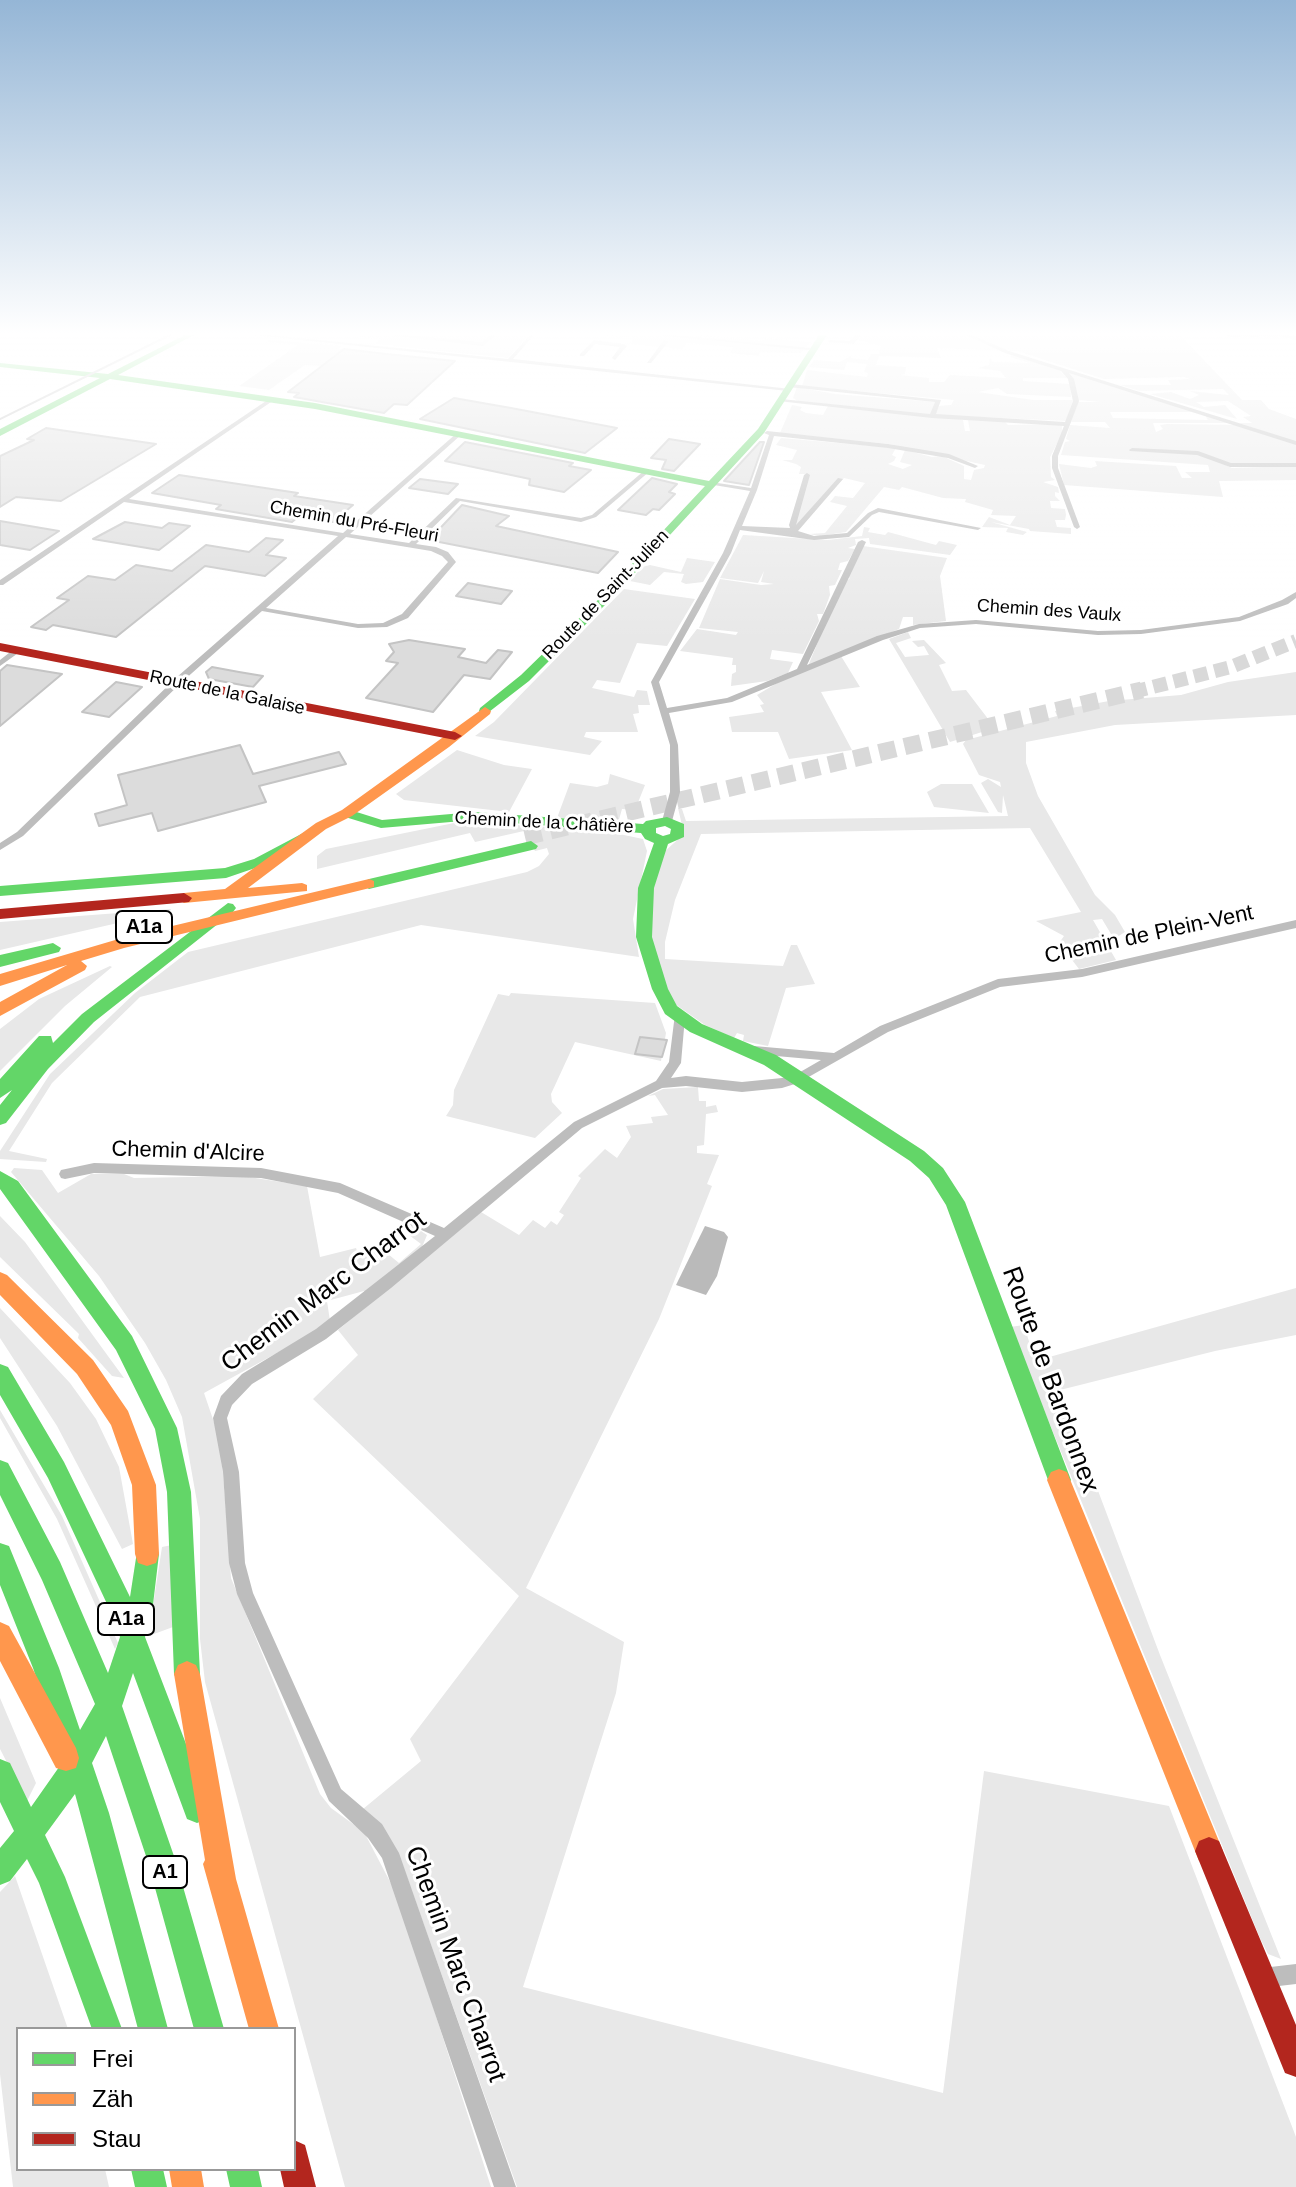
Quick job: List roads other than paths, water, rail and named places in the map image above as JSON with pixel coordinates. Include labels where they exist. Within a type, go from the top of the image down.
[{"type":"main road","points":[[480,437],[685,479],[715,479]]},
{"type":"main road","name":"Route de Saint-Julien","points":[[0,1091],[56,1031],[131,966],[305,837],[347,813],[494,706],[592,612],[715,479],[761,437]]},
{"type":"main road","name":"Route de la Galaise","points":[[4,652],[455,736]]},
{"type":"main road","points":[[399,727],[445,724],[494,706]]},
{"type":"main road","points":[[399,727],[417,740],[425,758]]},
{"type":"main road","name":"Route de Saint-Julien","points":[[0,1118],[58,1047],[162,957],[223,896],[271,876],[333,832],[347,813]]},
{"type":"main road","name":"Chemin de la Châtière","points":[[347,813],[381,824],[474,816],[655,835]]},
{"type":"main road","points":[[667,821],[656,822],[646,888],[644,937],[663,998],[679,1017]]},
{"type":"main road","points":[[0,891],[236,870],[305,837]]},
{"type":"main road","name":"A1a","points":[[0,961],[312,887],[528,842],[84,953],[0,980]]},
{"type":"main road","points":[[163,878],[223,896]]},
{"type":"main road","name":"A1a","points":[[0,914],[312,887]]},
{"type":"main road","name":"A1a","points":[[0,1010],[81,965],[185,927]]},
{"type":"main road","name":"Route de Bardonnex","points":[[679,1017],[696,1028],[750,1050],[927,1164],[955,1202],[1089,1558],[1296,2062]]},
{"type":"main road","points":[[0,1179],[11,1187],[124,1343],[142,1374],[166,1428],[179,1492],[188,1694],[222,1878]]},
{"type":"main road","points":[[0,1199],[30,1215]]},
{"type":"main road","points":[[0,1281],[98,1384],[129,1436],[144,1485],[149,1515],[148,1564],[140,1613],[123,1670],[97,1730],[63,1789],[0,1871]]},
{"type":"main road","name":"A1a","points":[[0,1374],[56,1470],[119,1601],[222,1878],[263,2027]]},
{"type":"main road","name":"A1","points":[[0,1471],[67,1606],[113,1716],[161,1859],[208,2027]]},
{"type":"main road","name":"A1","points":[[0,1555],[46,1668],[95,1813],[152,2027]]},
{"type":"main road","points":[[0,1635],[95,1813]]},
{"type":"main road","points":[[0,1773],[51,1877],[106,2027]]},
{"type":"main road","points":[[296,2166],[300,2187]]},
{"type":"street","points":[[0,583],[216,437]]},
{"type":"street","points":[[0,847],[20,834],[178,682],[455,437]]},
{"type":"street","points":[[667,821],[676,775],[674,745],[655,682],[701,603],[738,528],[754,490],[765,437]]},
{"type":"street","points":[[804,437],[949,456],[975,466]]},
{"type":"street","points":[[1062,437],[1055,456],[1055,468],[1077,527]]},
{"type":"street","points":[[1132,450],[1198,453],[1230,465],[1296,465]]},
{"type":"street","points":[[410,546],[458,499],[581,520],[594,516],[647,471]]},
{"type":"street","points":[[795,530],[792,525],[807,475]]},
{"type":"street","points":[[715,479],[754,490]]},
{"type":"street","points":[[795,530],[840,479]]},
{"type":"street","points":[[801,495],[825,497]]},
{"type":"street","name":"Chemin du Pré-Fleuri","points":[[124,500],[442,552],[452,564],[397,621],[363,627],[261,609]]},
{"type":"street","points":[[754,529],[814,538],[849,535],[878,510],[978,528]]},
{"type":"street","points":[[738,528],[795,530],[814,538]]},
{"type":"street","points":[[800,671],[862,542]]},
{"type":"street","name":"Chemin des Vaulx","points":[[664,711],[729,700],[880,638],[919,626],[976,622],[1098,633],[1141,632],[1240,619],[1285,602],[1296,594]]},
{"type":"street","name":"Chemin de Plein-Vent","points":[[798,1079],[884,1029],[998,983],[1082,973],[1296,924]]},
{"type":"street","points":[[660,1084],[675,1063],[679,1017]]},
{"type":"street","points":[[750,1050],[835,1057]]},
{"type":"street","points":[[660,1084],[686,1081],[754,1086],[798,1079]]},
{"type":"street","name":"Chemin Marc Charrot","points":[[505,2187],[390,1853],[375,1831],[335,1795],[245,1594],[237,1563],[231,1472],[220,1418],[226,1401],[247,1379],[321,1334],[578,1125],[660,1084]]},
{"type":"street","name":"Chemin d'Alcire","points":[[65,1174],[94,1168],[261,1173],[340,1188],[444,1234]]},
{"type":"street","points":[[1262,1978],[1296,1974]]},
{"type":"tunnel","points":[[1133,692],[1231,667],[1296,641]]},
{"type":"tunnel","points":[[525,837],[1142,690]]}]
